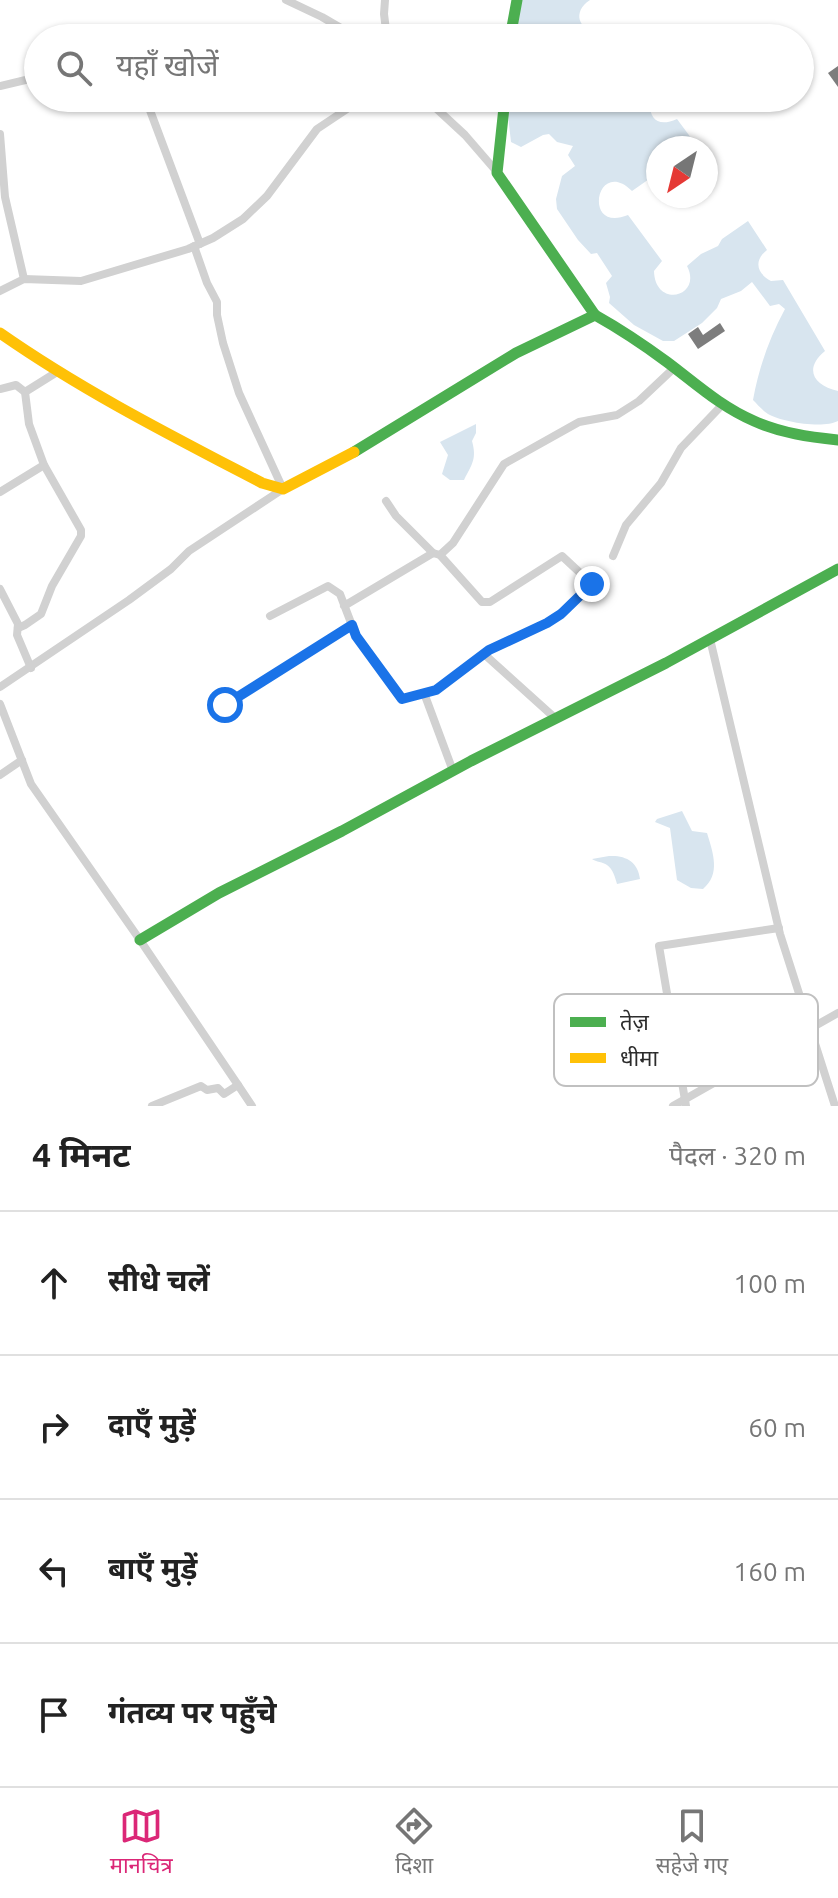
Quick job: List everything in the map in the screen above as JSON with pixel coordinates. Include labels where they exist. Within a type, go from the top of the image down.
[{"type":"street","points":[[286,0],[334,24]]},
{"type":"street","points":[[385,0],[385,24]]},
{"type":"street","points":[[513,24],[517,0]]},
{"type":"street","points":[[1,83],[24,79]]},
{"type":"street","points":[[150,112],[197,245],[207,283],[217,302],[223,343],[239,393],[283,489]]},
{"type":"street","points":[[0,291],[24,279],[81,281],[197,245],[243,219],[267,196],[317,129],[342,112]]},
{"type":"street","points":[[440,112],[465,135],[497,173],[595,315],[619,328],[745,418],[798,436],[838,440]]},
{"type":"street","points":[[497,173],[503,112]]},
{"type":"street","points":[[0,134],[3,195],[24,279]]},
{"type":"street","points":[[0,687],[140,592],[189,551],[283,489],[363,448],[516,353],[595,315]]},
{"type":"street","points":[[0,333],[79,386],[262,483],[283,489]]},
{"type":"street","points":[[344,606],[453,543],[504,464],[579,422],[617,415],[639,401],[674,368]]},
{"type":"street","points":[[25,392],[57,372]]},
{"type":"street","points":[[0,389],[16,385],[25,392],[29,424],[44,465],[81,530],[81,536],[52,586],[41,614],[18,628]]},
{"type":"street","points":[[613,556],[626,525],[661,483],[681,448],[723,404]]},
{"type":"street","points":[[0,492],[44,465]]},
{"type":"street","points":[[270,616],[328,586],[340,594],[356,636],[402,699],[436,690],[484,654],[561,614],[592,584],[562,556],[490,602],[482,602],[396,516],[386,501]]},
{"type":"street","points":[[140,940],[219,893],[710,639],[838,569]]},
{"type":"street","points":[[0,589],[18,624],[17,635],[31,668]]},
{"type":"street","points":[[225,705],[352,625]]},
{"type":"street","points":[[710,639],[779,928],[800,994]]},
{"type":"street","points":[[484,654],[555,718]]},
{"type":"street","points":[[424,693],[453,771]]},
{"type":"street","points":[[0,704],[31,784],[252,1106]]},
{"type":"street","points":[[0,775],[22,760]]},
{"type":"street","points":[[667,994],[659,946],[779,928]]},
{"type":"street","points":[[818,1024],[838,1013]]},
{"type":"street","points":[[818,1051],[835,1106]]},
{"type":"street","points":[[152,1106],[201,1086],[207,1090],[218,1088],[224,1094],[238,1085]]},
{"type":"street","points":[[673,1106],[713,1086]]},
{"type":"shaded area","points":[[521,0],[590,0],[580,12],[582,24],[517,24]]},
{"type":"shaded area","points":[[508,112],[651,112],[659,122],[677,119],[690,136],[646,136],[646,181],[632,191],[620,183],[610,183],[603,188],[599,197],[600,207],[604,214],[613,218],[628,215],[662,261],[654,271],[656,283],[669,294],[684,291],[689,285],[687,266],[748,221],[767,250],[760,258],[760,270],[771,281],[783,280],[825,351],[814,364],[814,376],[823,385],[838,391],[838,421],[803,424],[783,420],[768,414],[753,400],[765,353],[785,309],[779,304],[770,306],[752,282],[741,291],[721,299],[717,308],[702,323],[674,341],[663,341],[634,325],[609,303],[606,283],[612,276],[597,253],[591,254],[578,240],[557,209],[556,199],[562,176],[575,166],[568,155],[573,146],[557,142],[549,134],[521,147],[511,142]]},
{"type":"shaded area","points":[[476,424],[471,465],[464,480],[450,480],[442,474],[448,455],[440,442]]},
{"type":"shaded area","points":[[682,811],[692,831],[707,833],[714,870],[703,889],[691,888],[677,880],[670,828],[655,822]]},
{"type":"shaded area","points":[[609,856],[630,861],[637,868],[640,879],[617,884],[609,867],[592,859]]},
{"type":"building","points":[[838,66],[838,87],[828,73]]},
{"type":"building","points":[[720,323],[725,331],[698,349],[688,334],[698,327],[703,335]]},
{"type":"traffic: fast","points":[[513,24],[517,0]]},
{"type":"traffic: fast","points":[[504,112],[497,173],[595,315]]},
{"type":"traffic: fast","points":[[354,452],[516,353],[595,315],[641,343],[730,409],[764,425],[806,436],[838,440]]},
{"type":"traffic: fast","points":[[140,940],[219,893],[666,663],[838,569]]},
{"type":"traffic: slow","points":[[0,333],[96,394],[262,483],[283,489],[354,452]]},
{"type":"route","points":[[225,705],[352,625],[356,636],[402,699],[436,690],[489,650],[561,614],[592,584]]}]
